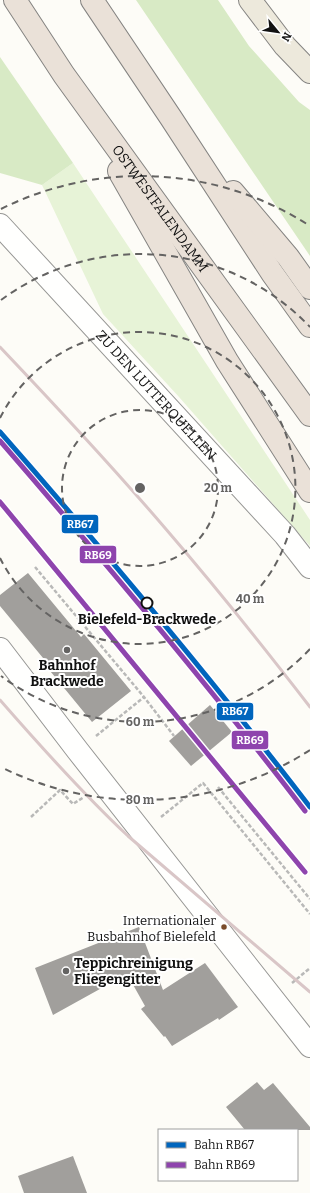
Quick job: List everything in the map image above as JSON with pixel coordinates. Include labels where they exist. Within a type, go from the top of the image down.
[{"type":"highway","name":"OSTWESTFALENDAMM","points":[[15,0],[64,75],[310,415]]},
{"type":"highway","points":[[92,0],[272,273],[310,326]]},
{"type":"highway","points":[[64,75],[227,361],[310,491]]},
{"type":"highway","points":[[171,118],[288,257],[310,288]]},
{"type":"main road","points":[[250,0],[285,46],[310,72]]},
{"type":"street","name":"ZU DEN LUTTERQUELLEN","points":[[0,225],[285,535],[310,567]]},
{"type":"street","points":[[0,649],[78,751],[310,1046]]},
{"type":"path","points":[[35,567],[144,697],[174,736]]},
{"type":"path","points":[[78,751],[144,697]]},
{"type":"path","points":[[142,832],[203,783],[310,914]]},
{"type":"path","points":[[218,787],[310,899]]},
{"type":"path","points":[[31,817],[56,793]]},
{"type":"green space","points":[[136,0],[218,0],[249,46],[299,102],[310,110],[310,256]]},
{"type":"green space","points":[[0,57],[73,163],[42,185],[0,173]]},
{"type":"green space","points":[[73,163],[310,520],[310,546],[179,397],[103,314],[42,185]]},
{"type":"building","name":"Bahnhof Brackwede","points":[[28,573],[81,637],[84,634],[131,691],[92,722],[46,666],[48,664],[0,606],[0,595]]},
{"type":"building","points":[[210,705],[232,732],[191,766],[169,741]]},
{"type":"building","points":[[139,927],[163,990],[205,963],[238,1007],[219,1020],[218,1018],[172,1046],[141,1009],[145,1006],[127,974],[53,1015],[35,968]]},
{"type":"building","points":[[257,1082],[264,1090],[273,1083],[310,1127],[310,1130],[244,1129],[226,1107]]},
{"type":"building","points":[[73,1156],[87,1193],[24,1193],[18,1176]]},
{"type":"railway","points":[[0,347],[84,436],[165,528],[239,616],[310,707]]},
{"type":"railway","points":[[0,700],[62,770],[128,836],[310,992]]},
{"type":"rail line","name":"RB67","points":[[0,432],[158,617],[235,711],[310,807]]},
{"type":"rail line","name":"RB69","points":[[0,441],[156,624],[305,811]]},
{"type":"rail line","name":"RB69","points":[[0,502],[305,872]]},
{"type":"place","name":"Bielefeld-Brackwede","points":[[147,603]]},
{"type":"place","name":"Bahnhof Brackwede","points":[[67,650]]},
{"type":"place","name":"Internationaler Busbahnhof Bielefeld","points":[[224,927]]},
{"type":"place","name":"Teppichreinigung Fliegengitter","points":[[66,971]]}]
